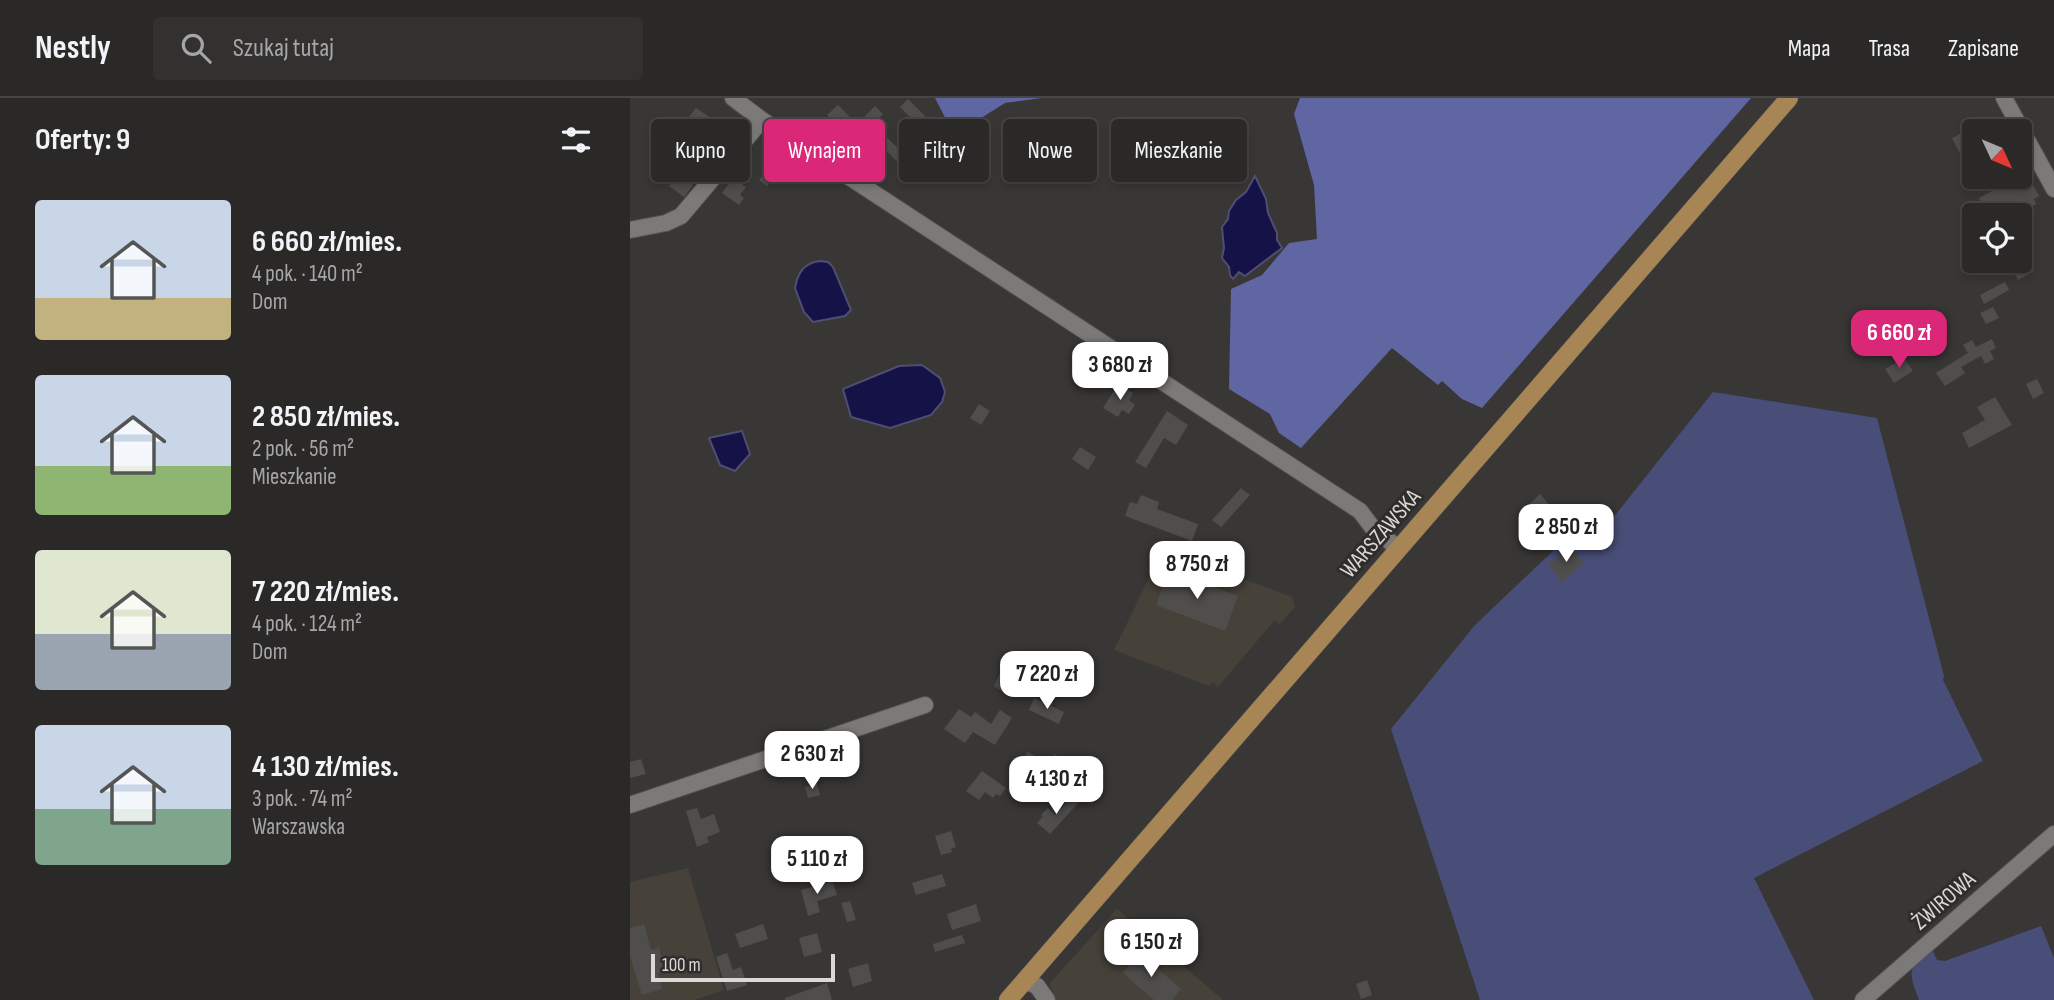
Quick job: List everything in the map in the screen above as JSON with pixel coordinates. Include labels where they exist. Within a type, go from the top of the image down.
[{"type":"main road","name":"WARSZAWSKA","points":[[1008,1000],[1789,98]]},
{"type":"street","points":[[733,98],[762,120],[1360,511],[1372,527],[1399,549]]},
{"type":"street","points":[[2004,98],[2054,189]]},
{"type":"street","points":[[630,230],[666,223],[681,216],[762,120]]},
{"type":"street","points":[[630,805],[925,705]]},
{"type":"street","name":"ŻWIROWA","points":[[1863,1000],[2054,834]]},
{"type":"street","points":[[1025,981],[1037,986],[1046,1000]]},
{"type":"shaded area","points":[[935,98],[1042,98],[1005,103],[980,119],[946,119]]},
{"type":"shaded area","points":[[1300,98],[1751,98],[1482,408],[1462,399],[1442,381],[1438,385],[1392,348],[1301,448],[1279,433],[1270,414],[1229,389],[1231,289],[1262,275],[1289,243],[1317,239],[1314,185],[1294,114]]},
{"type":"shaded area","points":[[1255,176],[1266,199],[1268,213],[1282,248],[1245,276],[1239,272],[1233,279],[1222,258],[1222,227],[1236,200],[1246,192]]},
{"type":"shaded area","points":[[820,261],[828,262],[833,267],[851,310],[845,316],[813,322],[804,312],[795,288],[803,269]]},
{"type":"shaded area","points":[[922,365],[940,378],[945,392],[942,402],[931,415],[890,428],[851,417],[843,389],[899,366]]},
{"type":"shaded area","points":[[1713,392],[1877,418],[1943,680],[1983,761],[1754,878],[1814,1000],[1480,1000],[1391,729],[1475,625],[1593,513],[1605,528]]},
{"type":"shaded area","points":[[742,431],[750,454],[735,471],[720,465],[709,438]]},
{"type":"shaded area","points":[[1163,549],[1292,597],[1295,607],[1280,624],[1275,620],[1218,687],[1213,682],[1209,686],[1114,650]]},
{"type":"shaded area","points":[[688,868],[724,990],[694,1000],[630,1000],[630,882]]},
{"type":"shaded area","points":[[1117,909],[1223,1000],[1057,1000],[1049,984]]},
{"type":"shaded area","points":[[2041,926],[2054,958],[2054,1000],[1919,1000],[1912,971],[1932,949],[1937,960],[1945,961]]},
{"type":"building","points":[[908,99],[928,119],[912,119],[900,107]]},
{"type":"building","points":[[838,105],[852,119],[831,119],[827,115]]},
{"type":"building","points":[[875,106],[883,114],[878,119],[862,119]]},
{"type":"building","points":[[696,108],[712,119],[690,119]]},
{"type":"building","points":[[1962,133],[1962,157],[1952,138]]},
{"type":"building","points":[[885,136],[899,149],[899,164],[886,150]]},
{"type":"building","points":[[764,174],[764,182],[770,182],[767,186],[759,180]]},
{"type":"building","points":[[672,182],[689,182],[693,185],[684,197],[669,186]]},
{"type":"building","points":[[730,182],[739,182],[746,187],[740,195],[744,198],[739,205],[722,193]]},
{"type":"building","points":[[2032,183],[2039,196],[2034,199],[2036,204],[2032,207],[2032,203],[2022,201],[1981,203],[1979,198],[1992,191],[1991,189],[2032,189]]},
{"type":"building","points":[[2014,273],[2030,273],[2018,280]]},
{"type":"building","points":[[2005,282],[2009,290],[1984,304],[1980,295]]},
{"type":"building","points":[[1993,307],[1999,318],[1986,324],[1980,313]]},
{"type":"building","points":[[1992,339],[1996,348],[1990,351],[1994,359],[1985,364],[1981,356],[1961,367],[1965,373],[1945,386],[1936,373],[1968,353],[1963,345],[1972,340],[1976,347]]},
{"type":"building","points":[[1904,358],[1913,371],[1894,383],[1885,369]]},
{"type":"building","points":[[2037,379],[2044,393],[2033,399],[2026,384]]},
{"type":"building","points":[[1118,384],[1133,393],[1129,400],[1135,405],[1129,414],[1122,410],[1118,417],[1103,408]]},
{"type":"building","points":[[1995,397],[2012,425],[1969,448],[1962,433],[1985,420],[1977,407]]},
{"type":"building","points":[[979,404],[990,411],[981,425],[970,418]]},
{"type":"building","points":[[1167,411],[1188,425],[1176,445],[1164,438],[1146,468],[1135,462]]},
{"type":"building","points":[[1080,447],[1096,457],[1088,470],[1072,459]]},
{"type":"building","points":[[1241,488],[1250,495],[1221,527],[1212,520]]},
{"type":"building","points":[[1540,494],[1555,512],[1544,524],[1540,520],[1537,524],[1525,509]]},
{"type":"building","points":[[1141,495],[1159,502],[1157,509],[1198,524],[1192,541],[1125,516],[1130,502],[1137,504]]},
{"type":"building","points":[[1570,546],[1584,563],[1562,582],[1548,564]]},
{"type":"building","points":[[1169,570],[1238,596],[1225,631],[1156,605]]},
{"type":"building","points":[[1008,665],[1021,674],[1009,696],[994,686],[1001,670],[1004,671]]},
{"type":"building","points":[[1034,698],[1064,712],[1059,724],[1029,710]]},
{"type":"building","points":[[959,709],[971,717],[975,712],[991,724],[1000,710],[1012,718],[995,745],[973,732],[965,743],[944,729]]},
{"type":"building","points":[[1028,752],[1048,763],[1055,754],[1067,763],[1055,780],[1024,757]]},
{"type":"building","points":[[823,757],[826,771],[809,776],[805,761]]},
{"type":"building","points":[[641,759],[646,774],[630,778],[630,762]]},
{"type":"building","points":[[982,771],[1006,788],[1000,796],[996,794],[993,798],[985,792],[979,800],[966,791]]},
{"type":"building","points":[[817,784],[820,795],[808,798],[805,787]]},
{"type":"building","points":[[1071,797],[1078,803],[1050,834],[1037,823],[1048,808],[1055,815]]},
{"type":"building","points":[[697,808],[701,819],[714,814],[720,832],[707,837],[709,842],[697,847],[686,811]]},
{"type":"building","points":[[951,831],[956,847],[951,849],[952,852],[941,855],[935,836]]},
{"type":"building","points":[[942,874],[946,886],[916,895],[912,883]]},
{"type":"building","points":[[832,881],[837,895],[817,901],[820,912],[808,916],[801,890]]},
{"type":"building","points":[[850,901],[856,920],[847,922],[841,903]]},
{"type":"building","points":[[976,904],[981,921],[952,930],[947,914]]},
{"type":"building","points":[[644,924],[651,950],[659,948],[665,971],[658,973],[662,989],[642,995],[630,956],[630,928]]},
{"type":"building","points":[[763,924],[768,939],[740,948],[735,934]]},
{"type":"building","points":[[817,933],[822,952],[804,957],[799,938]]},
{"type":"building","points":[[962,935],[965,943],[935,952],[933,944]]},
{"type":"building","points":[[727,953],[733,970],[741,967],[747,985],[727,991],[716,957]]},
{"type":"building","points":[[1136,954],[1148,961],[1158,961],[1157,968],[1181,989],[1172,1000],[1154,1000],[1123,973]]},
{"type":"building","points":[[868,963],[872,981],[853,987],[848,969]]},
{"type":"building","points":[[1367,980],[1372,995],[1361,999],[1356,984]]},
{"type":"building","points":[[827,983],[832,1000],[785,1000],[785,998]]}]
